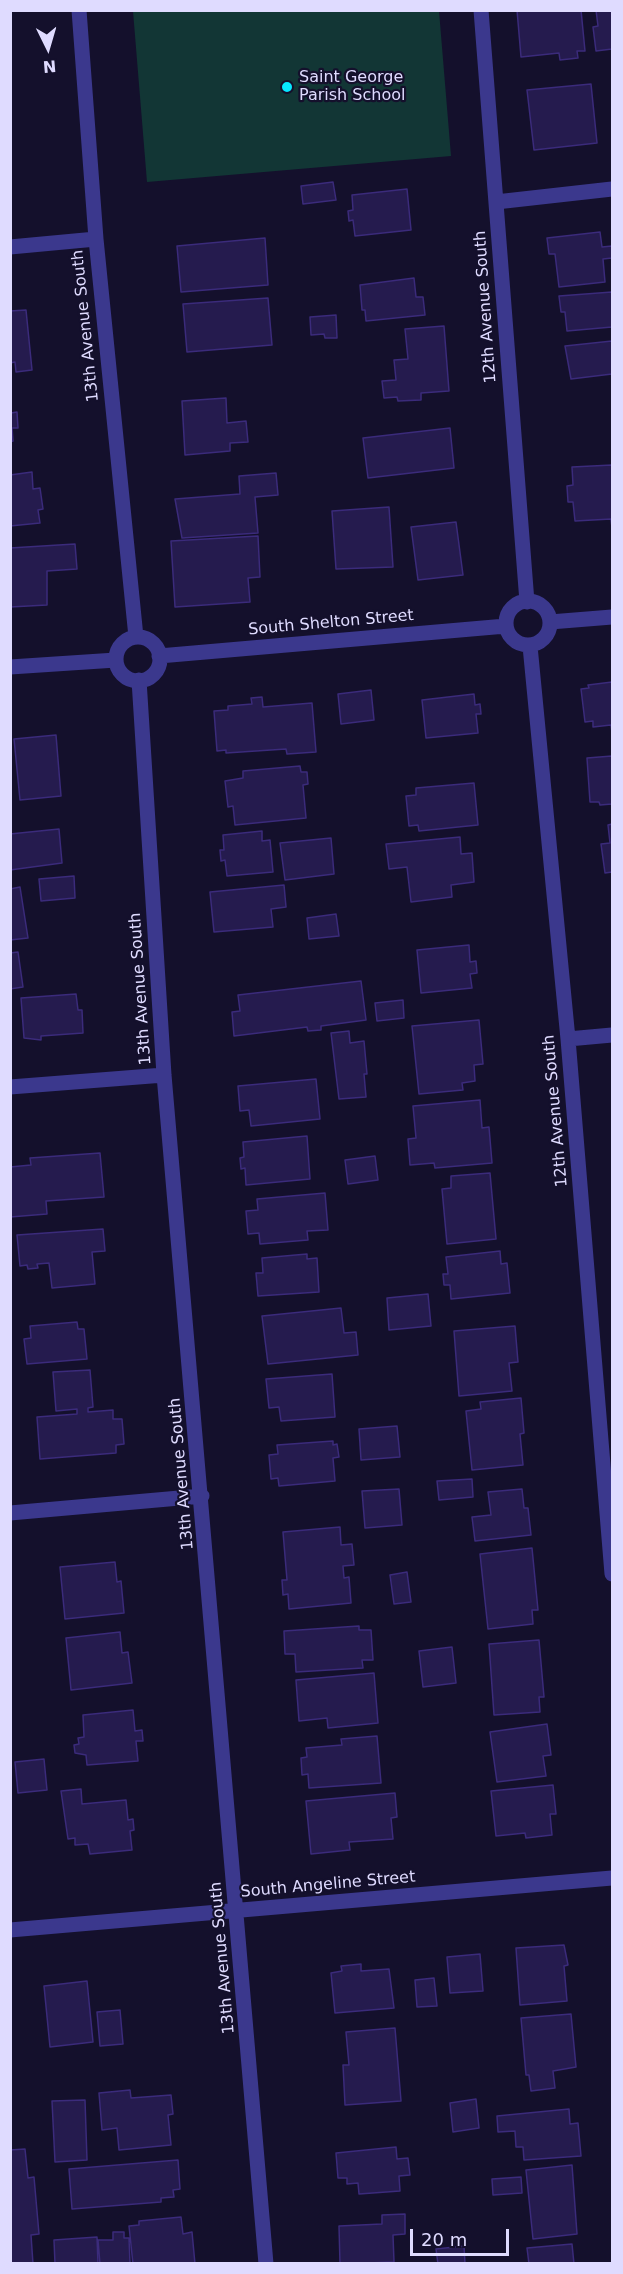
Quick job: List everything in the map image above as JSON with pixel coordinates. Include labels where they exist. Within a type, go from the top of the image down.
[{"type":"street","name":"13th Avenue South","points":[[78,10],[96,239],[136,638]]},
{"type":"street","name":"12th Avenue South","points":[[481,10],[526,602]]},
{"type":"street","points":[[496,202],[612,189]]},
{"type":"street","points":[[10,247],[96,239]]},
{"type":"street","points":[[526,602],[544,607],[550,622],[544,639],[530,646],[516,642],[507,626],[508,615],[512,608],[526,602]]},
{"type":"street","points":[[550,622],[612,617]]},
{"type":"street","name":"South Shelton Street","points":[[159,656],[507,626]]},
{"type":"street","points":[[136,638],[149,640],[159,656],[155,672],[139,680],[124,676],[116,660],[121,644],[136,638]]},
{"type":"street","name":"12th Avenue South","points":[[530,646],[568,1039],[612,1574]]},
{"type":"street","points":[[10,667],[116,660]]},
{"type":"street","name":"13th Avenue South","points":[[139,680],[164,1075],[202,1496],[266,2264]]},
{"type":"street","points":[[568,1039],[612,1035]]},
{"type":"street","points":[[10,1087],[164,1075]]},
{"type":"street","points":[[10,1513],[202,1496]]},
{"type":"street","name":"South Angeline Street","points":[[10,1930],[612,1878]]},
{"type":"green space","name":"Saint George Parish School","points":[[133,11],[439,11],[451,156],[147,182]]},
{"type":"building","points":[[517,10],[581,10],[585,51],[577,51],[578,58],[560,60],[559,53],[521,57]]},
{"type":"building","points":[[596,10],[612,10],[612,49],[596,51],[593,27],[598,26]]},
{"type":"building","points":[[591,84],[597,143],[534,150],[527,90]]},
{"type":"building","points":[[333,182],[336,200],[303,204],[301,186]]},
{"type":"building","points":[[407,189],[411,230],[355,236],[353,220],[349,221],[348,211],[353,210],[352,195]]},
{"type":"building","points":[[600,232],[602,247],[612,246],[612,258],[603,259],[605,282],[559,287],[555,254],[549,254],[547,238]]},
{"type":"building","points":[[265,238],[268,285],[181,292],[177,246]]},
{"type":"building","points":[[414,278],[416,297],[423,297],[425,315],[366,321],[365,310],[362,310],[360,285]]},
{"type":"building","points":[[612,292],[612,327],[567,331],[565,312],[561,312],[559,296]]},
{"type":"building","points":[[268,298],[272,345],[187,352],[183,304]]},
{"type":"building","points":[[26,310],[32,370],[16,372],[15,362],[10,363],[10,311]]},
{"type":"building","points":[[336,315],[337,338],[325,338],[324,334],[311,335],[310,317]]},
{"type":"building","points":[[444,326],[449,391],[421,393],[421,400],[398,401],[397,397],[384,398],[382,381],[396,380],[394,360],[408,359],[405,329]]},
{"type":"building","points":[[612,341],[612,374],[571,379],[565,346]]},
{"type":"building","points":[[226,398],[227,423],[246,421],[248,442],[230,443],[230,451],[185,455],[182,401]]},
{"type":"building","points":[[10,408],[11,413],[17,412],[18,428],[12,428],[13,441],[10,442]]},
{"type":"building","points":[[450,428],[454,468],[368,478],[363,438]]},
{"type":"building","points":[[612,465],[612,528],[611,519],[575,521],[573,502],[568,502],[567,486],[573,485],[572,467]]},
{"type":"building","points":[[32,472],[33,489],[40,488],[43,509],[38,510],[40,523],[10,526],[10,475]]},
{"type":"building","points":[[276,473],[278,495],[255,497],[258,533],[182,538],[175,499],[240,494],[239,476]]},
{"type":"building","points":[[389,507],[393,567],[336,569],[332,511]]},
{"type":"building","points":[[456,522],[463,575],[418,580],[411,527]]},
{"type":"building","points":[[258,536],[260,577],[248,578],[250,602],[175,607],[171,541]]},
{"type":"building","points":[[75,544],[77,569],[47,571],[47,605],[10,607],[10,548]]},
{"type":"building","points":[[612,682],[612,733],[611,725],[593,727],[593,721],[585,722],[581,689],[589,688],[588,685]]},
{"type":"building","points":[[371,690],[374,720],[341,724],[338,694]]},
{"type":"building","points":[[474,694],[475,705],[480,704],[481,714],[476,714],[478,733],[426,738],[422,700]]},
{"type":"building","points":[[262,697],[263,707],[312,703],[316,752],[287,754],[286,749],[226,753],[226,750],[217,751],[214,711],[228,710],[228,706],[252,704],[251,698]]},
{"type":"building","points":[[56,735],[61,796],[20,800],[14,739]]},
{"type":"building","points":[[612,756],[612,804],[600,805],[599,802],[590,802],[587,758]]},
{"type":"building","points":[[300,766],[301,772],[307,772],[308,784],[303,785],[306,818],[235,825],[233,806],[228,807],[225,781],[243,778],[243,771]]},
{"type":"building","points":[[474,783],[478,825],[419,831],[418,825],[409,826],[406,796],[416,795],[416,788]]},
{"type":"building","points":[[612,824],[612,872],[605,873],[601,844],[610,843],[608,825]]},
{"type":"building","points":[[59,829],[62,863],[10,870],[10,834]]},
{"type":"building","points":[[262,831],[262,841],[270,840],[273,872],[227,876],[225,860],[221,861],[220,850],[224,850],[223,835]]},
{"type":"building","points":[[460,837],[461,854],[472,853],[474,882],[451,885],[452,897],[411,902],[407,867],[389,869],[386,844]]},
{"type":"building","points":[[331,838],[334,874],[285,880],[280,843]]},
{"type":"building","points":[[74,876],[75,898],[41,901],[39,879]]},
{"type":"building","points":[[284,885],[286,907],[271,909],[273,927],[214,932],[210,892]]},
{"type":"building","points":[[20,887],[28,938],[10,940],[10,889]]},
{"type":"building","points":[[336,914],[339,936],[309,939],[307,918]]},
{"type":"building","points":[[469,945],[470,962],[476,961],[477,973],[470,974],[472,988],[421,993],[417,950]]},
{"type":"building","points":[[18,952],[23,987],[10,989],[10,953]]},
{"type":"building","points":[[361,981],[366,1020],[321,1026],[321,1030],[308,1031],[307,1027],[234,1036],[232,1012],[240,1011],[238,995]]},
{"type":"building","points":[[76,994],[78,1010],[82,1010],[83,1033],[41,1036],[41,1040],[24,1038],[21,998]]},
{"type":"building","points":[[403,1000],[404,1018],[377,1021],[375,1003]]},
{"type":"building","points":[[479,1020],[483,1064],[474,1065],[475,1081],[462,1083],[463,1090],[419,1094],[412,1026]]},
{"type":"building","points":[[349,1031],[350,1043],[364,1041],[367,1074],[364,1074],[366,1097],[339,1099],[331,1033]]},
{"type":"building","points":[[316,1079],[320,1119],[251,1126],[249,1110],[240,1111],[238,1086]]},
{"type":"building","points":[[480,1100],[482,1128],[489,1127],[492,1163],[435,1168],[434,1163],[410,1165],[408,1139],[416,1138],[413,1106]]},
{"type":"building","points":[[307,1136],[310,1179],[246,1185],[245,1168],[241,1169],[240,1158],[244,1157],[243,1142]]},
{"type":"building","points":[[100,1153],[104,1197],[46,1201],[47,1214],[10,1217],[10,1167],[31,1165],[30,1158]]},
{"type":"building","points":[[375,1156],[378,1180],[348,1184],[345,1160]]},
{"type":"building","points":[[490,1173],[496,1239],[447,1244],[442,1189],[451,1188],[451,1176]]},
{"type":"building","points":[[325,1193],[328,1230],[307,1231],[308,1240],[260,1244],[259,1233],[248,1234],[246,1211],[258,1210],[257,1199]]},
{"type":"building","points":[[103,1229],[105,1251],[92,1252],[95,1284],[52,1288],[49,1263],[37,1264],[38,1268],[28,1269],[27,1265],[20,1266],[17,1235]]},
{"type":"building","points":[[500,1251],[501,1264],[507,1263],[510,1293],[451,1299],[450,1285],[444,1285],[443,1274],[448,1274],[446,1257]]},
{"type":"building","points":[[307,1254],[307,1259],[317,1258],[319,1292],[258,1296],[256,1273],[263,1273],[262,1258]]},
{"type":"building","points":[[428,1294],[431,1326],[389,1330],[387,1298]]},
{"type":"building","points":[[341,1308],[344,1333],[356,1332],[358,1355],[268,1364],[262,1316]]},
{"type":"building","points":[[77,1322],[78,1329],[84,1329],[87,1359],[27,1364],[24,1339],[31,1338],[30,1326]]},
{"type":"building","points":[[515,1326],[518,1362],[509,1363],[512,1391],[459,1396],[454,1331]]},
{"type":"building","points":[[90,1370],[93,1407],[88,1408],[88,1412],[113,1410],[113,1419],[122,1419],[124,1444],[116,1445],[116,1453],[40,1459],[37,1417],[77,1414],[77,1409],[56,1411],[53,1372]]},
{"type":"building","points":[[332,1374],[335,1417],[281,1421],[279,1407],[269,1408],[266,1379]]},
{"type":"building","points":[[521,1398],[524,1433],[520,1434],[523,1465],[472,1470],[466,1411],[481,1409],[480,1402]]},
{"type":"building","points":[[397,1426],[400,1457],[361,1460],[359,1429]]},
{"type":"building","points":[[333,1441],[333,1445],[337,1444],[339,1457],[333,1458],[335,1481],[279,1486],[278,1478],[271,1479],[269,1455],[278,1454],[277,1445]]},
{"type":"building","points":[[472,1479],[473,1497],[439,1500],[437,1481]]},
{"type":"building","points":[[399,1489],[402,1525],[365,1528],[362,1491]]},
{"type":"building","points":[[522,1489],[524,1508],[528,1508],[531,1535],[475,1541],[472,1517],[491,1515],[488,1492]]},
{"type":"building","points":[[340,1527],[341,1545],[352,1544],[354,1565],[343,1566],[344,1578],[349,1577],[351,1603],[289,1609],[288,1594],[283,1595],[282,1580],[287,1580],[283,1532]]},
{"type":"building","points":[[532,1548],[538,1610],[532,1610],[533,1624],[488,1629],[480,1554]]},
{"type":"building","points":[[115,1562],[117,1582],[121,1581],[124,1613],[65,1619],[60,1567]]},
{"type":"building","points":[[407,1572],[411,1602],[394,1604],[390,1575]]},
{"type":"building","points":[[359,1626],[359,1630],[371,1630],[373,1660],[362,1660],[363,1668],[296,1672],[295,1654],[285,1654],[284,1631]]},
{"type":"building","points":[[120,1632],[122,1653],[128,1652],[132,1683],[71,1690],[66,1638]]},
{"type":"building","points":[[539,1640],[544,1697],[539,1697],[540,1712],[494,1715],[489,1644]]},
{"type":"building","points":[[452,1647],[456,1683],[423,1687],[419,1651]]},
{"type":"building","points":[[374,1673],[378,1723],[328,1728],[327,1718],[299,1721],[296,1680]]},
{"type":"building","points":[[133,1710],[135,1731],[142,1730],[143,1741],[136,1741],[138,1761],[87,1765],[86,1755],[75,1753],[74,1745],[79,1744],[78,1738],[84,1737],[83,1715]]},
{"type":"building","points":[[547,1724],[551,1755],[543,1756],[546,1776],[497,1782],[490,1732]]},
{"type":"building","points":[[377,1736],[381,1783],[309,1788],[308,1774],[302,1775],[301,1758],[307,1757],[306,1748],[342,1745],[341,1739]]},
{"type":"building","points":[[44,1759],[47,1790],[18,1793],[15,1762]]},
{"type":"building","points":[[553,1785],[556,1814],[550,1814],[552,1835],[526,1838],[525,1833],[496,1836],[491,1791]]},
{"type":"building","points":[[81,1789],[82,1804],[126,1800],[128,1820],[133,1819],[134,1830],[130,1831],[132,1850],[90,1854],[88,1844],[75,1845],[75,1838],[68,1839],[61,1791]]},
{"type":"building","points":[[395,1793],[397,1817],[391,1818],[393,1839],[349,1842],[350,1850],[311,1854],[306,1801]]},
{"type":"building","points":[[564,1945],[568,1965],[564,1966],[567,2001],[520,2005],[516,1948]]},
{"type":"building","points":[[480,1954],[483,1991],[450,1993],[447,1957]]},
{"type":"building","points":[[361,1964],[361,1971],[389,1969],[394,2008],[335,2013],[331,1973],[342,1971],[341,1966]]},
{"type":"building","points":[[434,1978],[437,2006],[417,2007],[415,1980]]},
{"type":"building","points":[[87,1981],[93,2042],[50,2047],[44,1986]]},
{"type":"building","points":[[120,2010],[123,2044],[100,2046],[97,2012]]},
{"type":"building","points":[[571,2014],[576,2067],[553,2071],[555,2088],[531,2091],[529,2075],[526,2075],[521,2018]]},
{"type":"building","points":[[395,2028],[401,2101],[345,2105],[343,2065],[349,2065],[346,2032]]},
{"type":"building","points":[[130,2090],[131,2098],[171,2095],[173,2114],[168,2115],[171,2145],[119,2150],[117,2128],[102,2130],[99,2093]]},
{"type":"building","points":[[476,2099],[479,2128],[453,2132],[450,2103]]},
{"type":"building","points":[[85,2100],[87,2160],[55,2162],[52,2101]]},
{"type":"building","points":[[569,2109],[570,2124],[578,2123],[581,2156],[524,2160],[523,2147],[516,2147],[515,2131],[498,2132],[497,2116]]},
{"type":"building","points":[[396,2147],[397,2159],[408,2158],[410,2175],[399,2176],[400,2191],[359,2194],[358,2183],[347,2184],[347,2178],[338,2178],[336,2153]]},
{"type":"building","points":[[25,2149],[28,2178],[34,2177],[39,2234],[31,2235],[33,2264],[10,2264],[10,2150]]},
{"type":"building","points":[[178,2160],[180,2189],[173,2190],[174,2197],[161,2198],[161,2202],[72,2209],[69,2169]]},
{"type":"building","points":[[572,2165],[577,2234],[533,2239],[526,2170]]},
{"type":"building","points":[[521,2177],[522,2193],[493,2195],[492,2179]]},
{"type":"building","points":[[405,2214],[405,2234],[393,2235],[394,2262],[340,2264],[339,2226],[382,2224],[382,2215]]},
{"type":"building","points":[[181,2217],[183,2234],[192,2232],[195,2264],[133,2264],[129,2226],[139,2225],[139,2221]]},
{"type":"building","points":[[113,2232],[124,2232],[124,2238],[129,2238],[130,2264],[100,2264],[98,2240],[113,2240]]},
{"type":"building","points":[[97,2237],[98,2264],[55,2264],[54,2240]]},
{"type":"building","points":[[572,2244],[574,2264],[529,2264],[527,2248]]},
{"type":"building","points":[[464,2246],[465,2264],[438,2264],[436,2249]]},
{"type":"place","name":"Saint George Parish School","points":[[287,87]]}]
